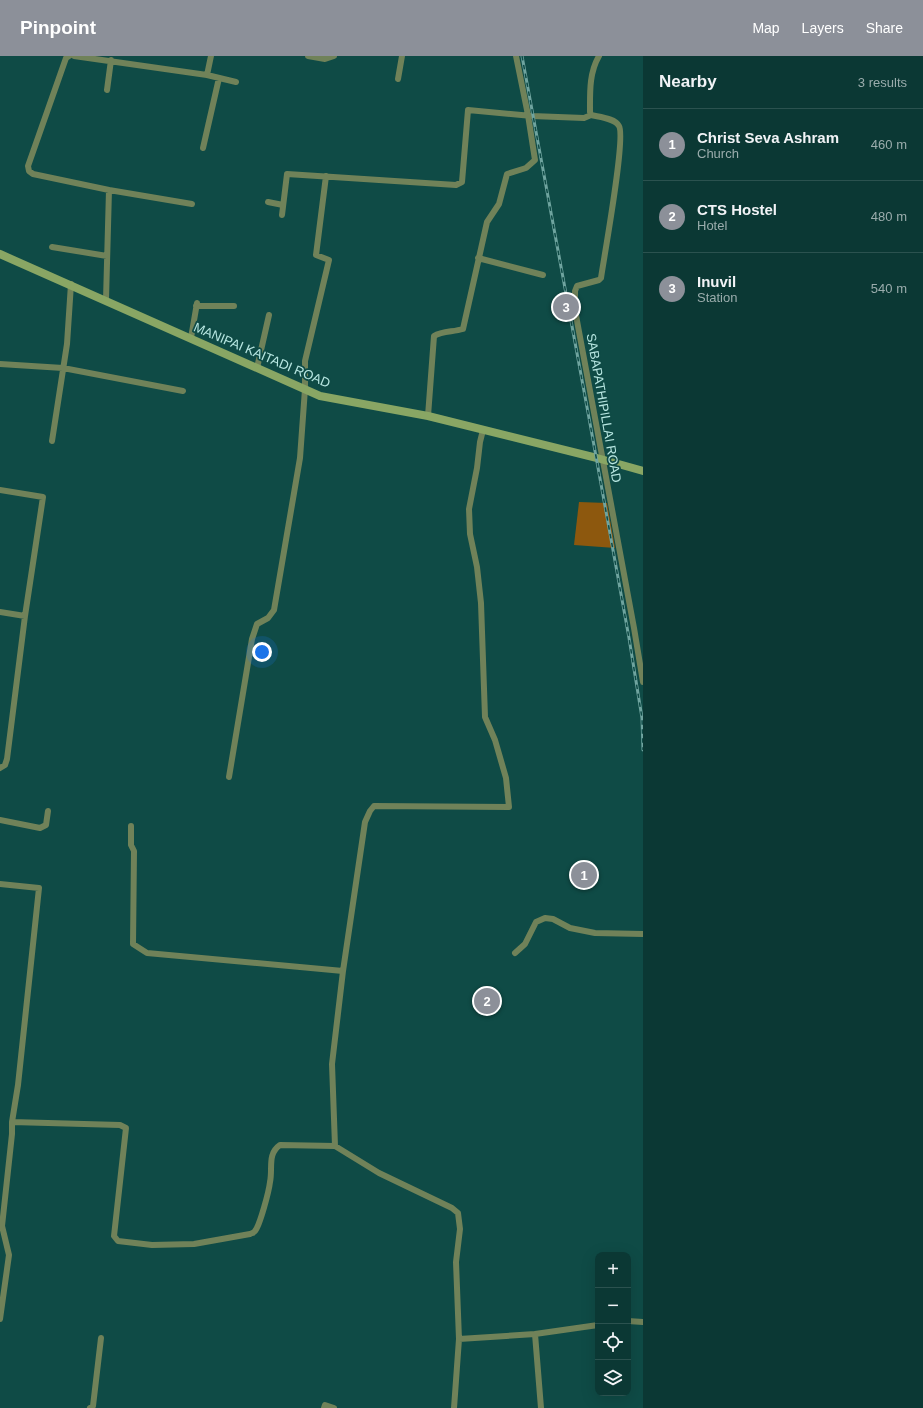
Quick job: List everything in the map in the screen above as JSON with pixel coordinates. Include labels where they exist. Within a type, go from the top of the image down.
[{"type":"main road","name":"MANIPAI KAITADI ROAD","points":[[0,254],[71,284],[320,396],[428,416],[602,459],[643,471]]},
{"type":"street","points":[[69,56],[66,58],[28,166],[29,171],[33,174],[108,190],[192,204]]},
{"type":"street","points":[[74,56],[111,60],[207,75],[236,82]]},
{"type":"street","points":[[207,75],[211,56]]},
{"type":"street","points":[[308,56],[325,59],[334,56]]},
{"type":"street","points":[[398,79],[402,56]]},
{"type":"street","points":[[428,416],[434,336],[440,332],[446,333],[463,328],[487,222],[499,204],[507,174],[526,168],[535,160],[528,115],[516,56]]},
{"type":"street","points":[[282,216],[288,174],[456,185],[462,182],[468,110],[584,118],[591,115],[591,79],[599,56]]},
{"type":"street","points":[[107,90],[111,60]]},
{"type":"street","points":[[203,148],[219,78]]},
{"type":"street","name":"SABAPATHIPILLAI ROAD","points":[[591,115],[615,121],[619,125],[621,131],[619,158],[601,278],[599,280],[578,286],[575,291],[575,310],[643,682]]},
{"type":"street","points":[[228,777],[252,639],[257,624],[268,618],[274,610],[300,458],[305,389],[305,361],[329,260],[316,255],[326,176]]},
{"type":"street","points":[[106,300],[108,190]]},
{"type":"street","points":[[268,202],[283,205]]},
{"type":"street","points":[[52,248],[107,256]]},
{"type":"street","points":[[478,258],[542,275]]},
{"type":"street","points":[[52,441],[67,344],[71,284]]},
{"type":"street","points":[[191,338],[197,305],[234,306]]},
{"type":"street","points":[[257,368],[269,315]]},
{"type":"street","points":[[0,364],[63,368],[183,391]]},
{"type":"street","points":[[335,1146],[332,1064],[343,971],[365,822],[370,810],[374,806],[509,807],[506,778],[495,740],[485,717],[481,603],[470,534],[469,509],[477,468],[480,442],[484,430]]},
{"type":"street","points":[[0,490],[43,497],[25,616],[7,759],[4,765],[0,768]]},
{"type":"street","points":[[0,612],[25,616]]},
{"type":"street","points":[[0,820],[40,828],[46,826],[48,811]]},
{"type":"street","points":[[131,826],[131,845],[134,851],[133,944],[147,953],[343,971]]},
{"type":"street","points":[[0,884],[39,888],[12,1122],[2,1226],[9,1255],[0,1319]]},
{"type":"street","points":[[515,953],[525,944],[536,922],[546,918],[553,919],[570,928],[595,933],[643,934]]},
{"type":"street","points":[[12,1122],[120,1125],[126,1128],[114,1236],[118,1241],[152,1244],[194,1244],[255,1232],[259,1223],[270,1182],[274,1149],[280,1145],[335,1146],[379,1172],[452,1208],[458,1213],[460,1229],[456,1262],[459,1339],[454,1408]]},
{"type":"street","points":[[631,1321],[643,1322]]},
{"type":"street","points":[[459,1339],[535,1334],[595,1324]]},
{"type":"street","points":[[535,1334],[541,1408]]},
{"type":"street","points":[[90,1408],[93,1406],[101,1338]]},
{"type":"street","points":[[324,1408],[325,1405],[334,1408]]},
{"type":"shaded area","points":[[579,502],[607,503],[615,548],[574,545]]},
{"type":"railway","points":[[522,56],[629,638],[642,718],[643,750]]},
{"type":"place","name":"Inuvil","points":[[566,307]]},
{"type":"place","name":"Christ Seva Ashram","points":[[584,875]]},
{"type":"place","name":"CTS Hostel","points":[[487,1001]]}]
